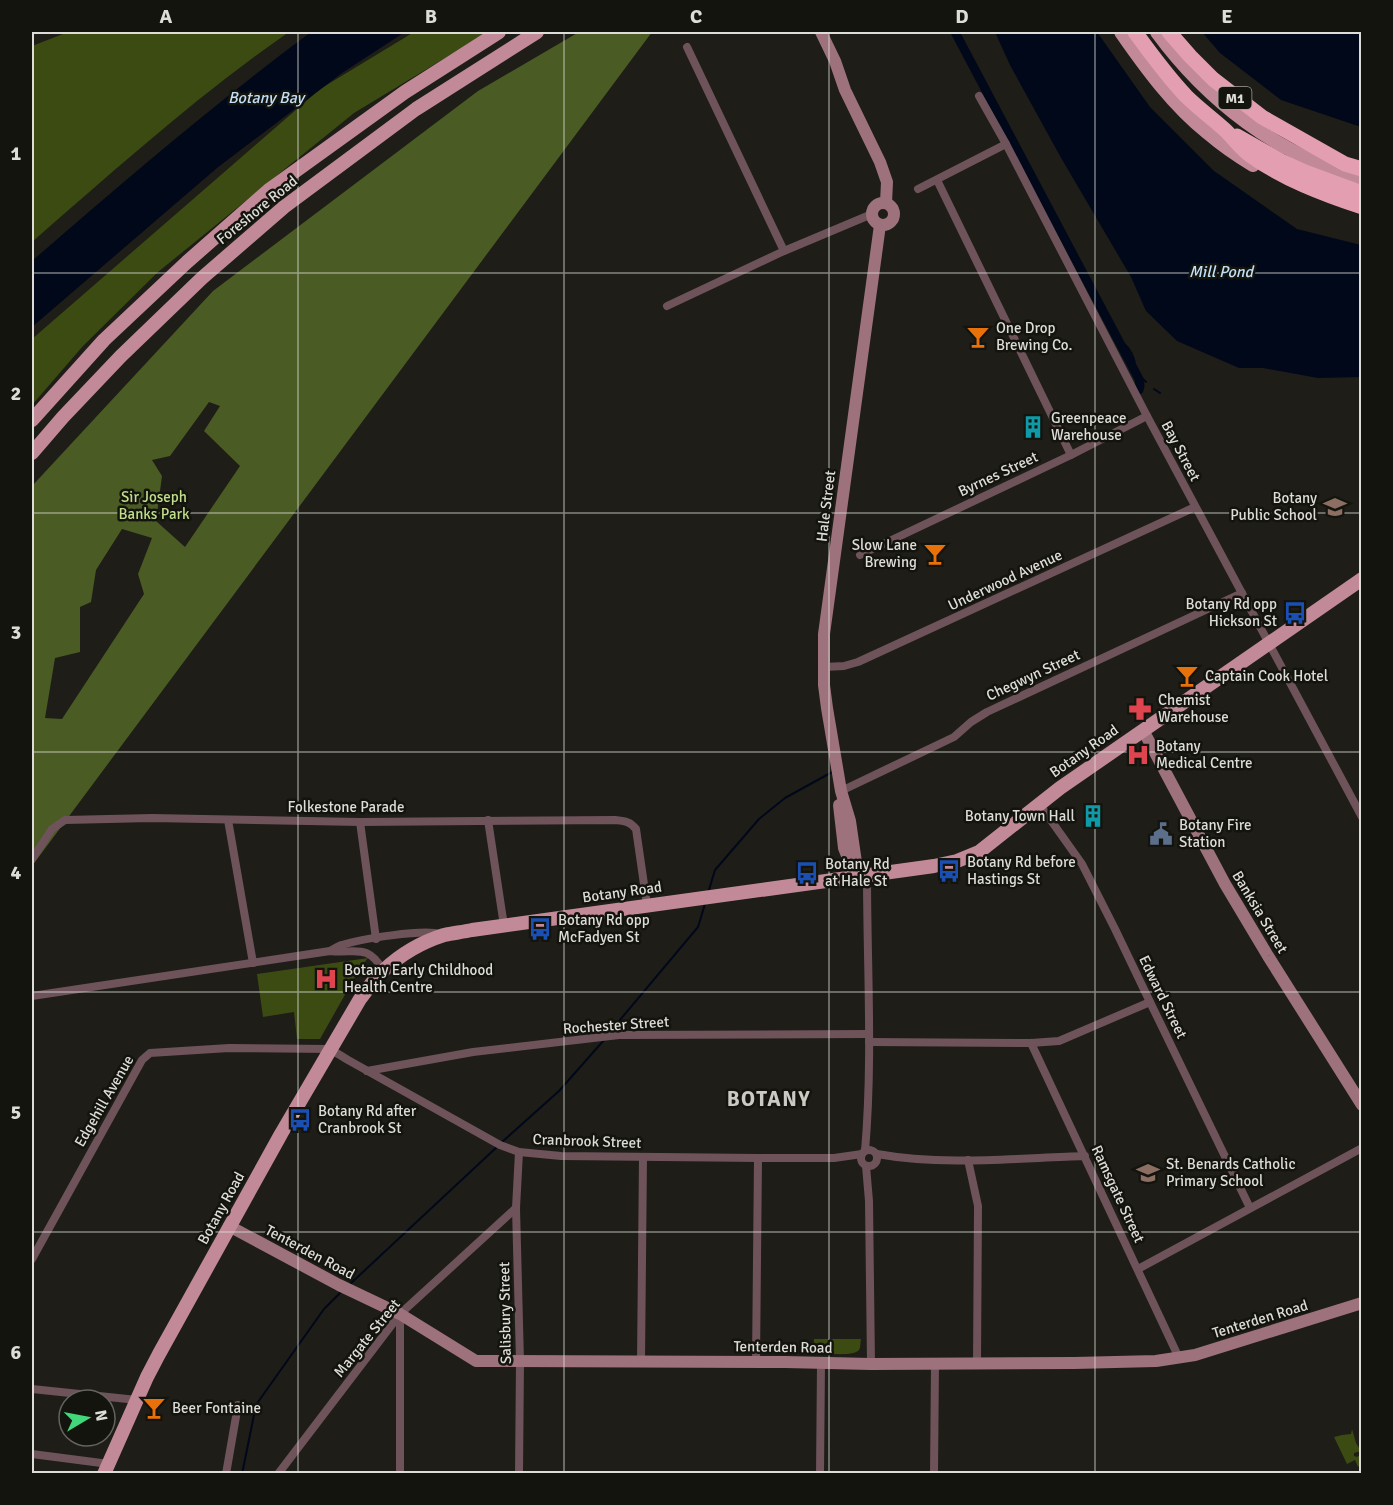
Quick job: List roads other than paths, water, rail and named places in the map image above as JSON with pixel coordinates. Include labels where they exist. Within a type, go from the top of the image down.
[{"type":"highway","name":"M1","points":[[1135,32],[1167,75],[1248,154],[1272,169],[1325,194],[1362,207]]},
{"type":"highway","name":"M1","points":[[1169,32],[1206,71],[1237,99],[1262,117],[1315,146],[1362,158]]},
{"type":"highway","name":"M1","points":[[1224,129],[1305,172],[1362,193]]},
{"type":"highway","points":[[1315,146],[1346,164],[1362,169]]},
{"type":"main road","name":"Foreshore Road","points":[[32,420],[104,340],[187,262],[269,190],[405,92],[499,32]]},
{"type":"main road","name":"Foreshore Road","points":[[32,453],[121,356],[202,278],[284,207],[416,109],[537,32]]},
{"type":"main road","points":[[1121,32],[1150,72],[1175,101],[1208,133],[1261,171],[1329,203],[1362,214]]},
{"type":"main road","points":[[1157,32],[1198,81],[1248,124],[1282,146],[1321,165],[1362,178]]},
{"type":"main road","name":"Botany Road","points":[[106,1469],[159,1354],[330,1049],[360,999],[383,970],[401,956],[443,936],[946,864],[968,857],[978,852],[1060,788],[1362,579]]},
{"type":"street","points":[[821,32],[835,61],[844,90],[887,182],[886,203]]},
{"type":"street","points":[[687,47],[784,251]]},
{"type":"street","name":"Bay Street","points":[[979,96],[1146,416],[1362,817]]},
{"type":"street","points":[[918,189],[1006,144]]},
{"type":"street","points":[[937,180],[1071,454]]},
{"type":"street","points":[[883,202],[894,210],[894,217],[887,224],[880,225],[874,221],[872,214],[876,205],[883,202]]},
{"type":"street","points":[[668,306],[784,251],[872,214]]},
{"type":"street","name":"Hale Street","points":[[859,876],[827,708],[824,685],[829,667],[824,634],[880,225]]},
{"type":"street","name":"Byrnes Street","points":[[860,555],[1146,416]]},
{"type":"street","name":"Underwood Avenue","points":[[829,667],[848,665],[913,637],[1195,507]]},
{"type":"street","name":"Chegwyn Street","points":[[841,791],[954,737],[987,711],[1242,593]]},
{"type":"street","name":"Banksia Street","points":[[1143,730],[1225,884],[1362,1105]]},
{"type":"street","name":"Edward Street","points":[[1040,805],[1082,864],[1251,1208]]},
{"type":"street","name":"Folkestone Parade","points":[[32,859],[52,829],[65,820],[152,818],[360,822],[615,820],[627,821],[636,829],[647,905]]},
{"type":"street","points":[[228,820],[253,963]]},
{"type":"street","points":[[488,820],[504,926]]},
{"type":"street","points":[[360,822],[375,939]]},
{"type":"street","points":[[859,876],[869,1038],[867,1123],[871,1364]]},
{"type":"street","points":[[330,951],[344,944],[414,933],[430,932],[443,936]]},
{"type":"street","points":[[32,996],[330,951],[367,952],[377,960],[383,970]]},
{"type":"street","name":"Rochester Street","points":[[367,1071],[473,1052],[620,1035],[1059,1041],[1150,1002]]},
{"type":"street","name":"Ramsgate Street","points":[[1031,1042],[1179,1358]]},
{"type":"street","name":"Edgehill Avenue","points":[[32,1259],[142,1060],[150,1053],[229,1048],[330,1049]]},
{"type":"street","name":"Cranbrook Street","points":[[330,1049],[500,1145],[519,1152],[561,1156],[968,1160],[1085,1156]]},
{"type":"street","points":[[1138,1269],[1362,1148]]},
{"type":"street","name":"Salisbury Street","points":[[519,1152],[516,1209],[520,1361],[519,1473]]},
{"type":"street","points":[[641,1361],[643,1157]]},
{"type":"street","points":[[756,1362],[758,1158]]},
{"type":"street","points":[[968,1160],[978,1206],[977,1364]]},
{"type":"street","name":"Margate Street","points":[[278,1473],[400,1314],[516,1209]]},
{"type":"street","name":"Tenterden Road","points":[[229,1226],[339,1285],[400,1314],[476,1361],[871,1364],[1156,1361],[1195,1355],[1362,1303]]},
{"type":"street","points":[[32,1237],[42,1239]]},
{"type":"street","points":[[400,1314],[400,1473]]},
{"type":"street","points":[[820,1473],[821,1363]]},
{"type":"street","points":[[934,1473],[935,1364]]},
{"type":"street","points":[[32,1389],[137,1400]]},
{"type":"street","points":[[226,1473],[238,1405]]},
{"type":"street","points":[[32,1454],[106,1469]]},
{"type":"water","name":"Botany Bay","points":[[311,32],[405,32],[342,73],[217,168],[32,327],[32,261],[204,115]]},
{"type":"water","name":"Mill Pond","points":[[995,32],[1097,32],[1150,107],[1214,171],[1297,229],[1361,245],[1361,377],[1318,378],[1263,368],[1239,368],[1177,341],[1146,311],[1131,277],[1060,156],[1010,65]]},
{"type":"water","points":[[1202,32],[1361,32],[1361,127],[1281,100],[1220,53]]},
{"type":"waterway","points":[[955,32],[1139,379],[1139,390]]},
{"type":"waterway","points":[[1118,340],[1129,349],[1135,371],[1146,382]]},
{"type":"waterway","points":[[1139,379],[1143,386]]},
{"type":"waterway","points":[[1154,389],[1160,393]]},
{"type":"waterway","points":[[708,893],[715,870],[759,819],[785,798],[834,771]]},
{"type":"waterway","points":[[609,1033],[698,927],[705,904]]},
{"type":"waterway","points":[[502,1142],[559,1091],[604,1040]]},
{"type":"waterway","points":[[349,1285],[498,1146]]},
{"type":"waterway","points":[[242,1474],[258,1402],[324,1309],[342,1291]]},
{"type":"place","name":"One Drop Brewing Co.","points":[[978,337]]},
{"type":"place","name":"Greenpeace Warehouse","points":[[1033,427]]},
{"type":"place","name":"Botany Public School","points":[[1335,507]]},
{"type":"place","name":"Slow Lane Brewing","points":[[935,554]]},
{"type":"place","name":"Botany Rd opp Hickson St","points":[[1295,613]]},
{"type":"place","name":"Captain Cook Hotel","points":[[1187,676]]},
{"type":"place","name":"Chemist Warehouse","points":[[1140,709]]},
{"type":"place","name":"Botany Medical Centre","points":[[1138,755]]},
{"type":"place","name":"Botany Town Hall","points":[[1093,816]]},
{"type":"place","name":"Botany Fire Station","points":[[1161,834]]},
{"type":"place","name":"Botany Rd before Hastings St","points":[[949,871]]},
{"type":"place","name":"Botany Rd at Hale St","points":[[807,873]]},
{"type":"place","name":"Botany Rd opp McFadyen St","points":[[540,929]]},
{"type":"place","name":"Botany Early Childhood Health Centre","points":[[326,979]]},
{"type":"place","name":"Botany Rd after Cranbrook St","points":[[300,1120]]},
{"type":"place","name":"St. Benards Catholic Primary School","points":[[1148,1173]]},
{"type":"place","name":"Beer Fontaine","points":[[154,1408]]},
{"type":"district","name":"BOTANY","points":[[769,1099]]},
{"type":"park label","name":"Sir Joseph Banks Park","points":[[154,506]]}]
